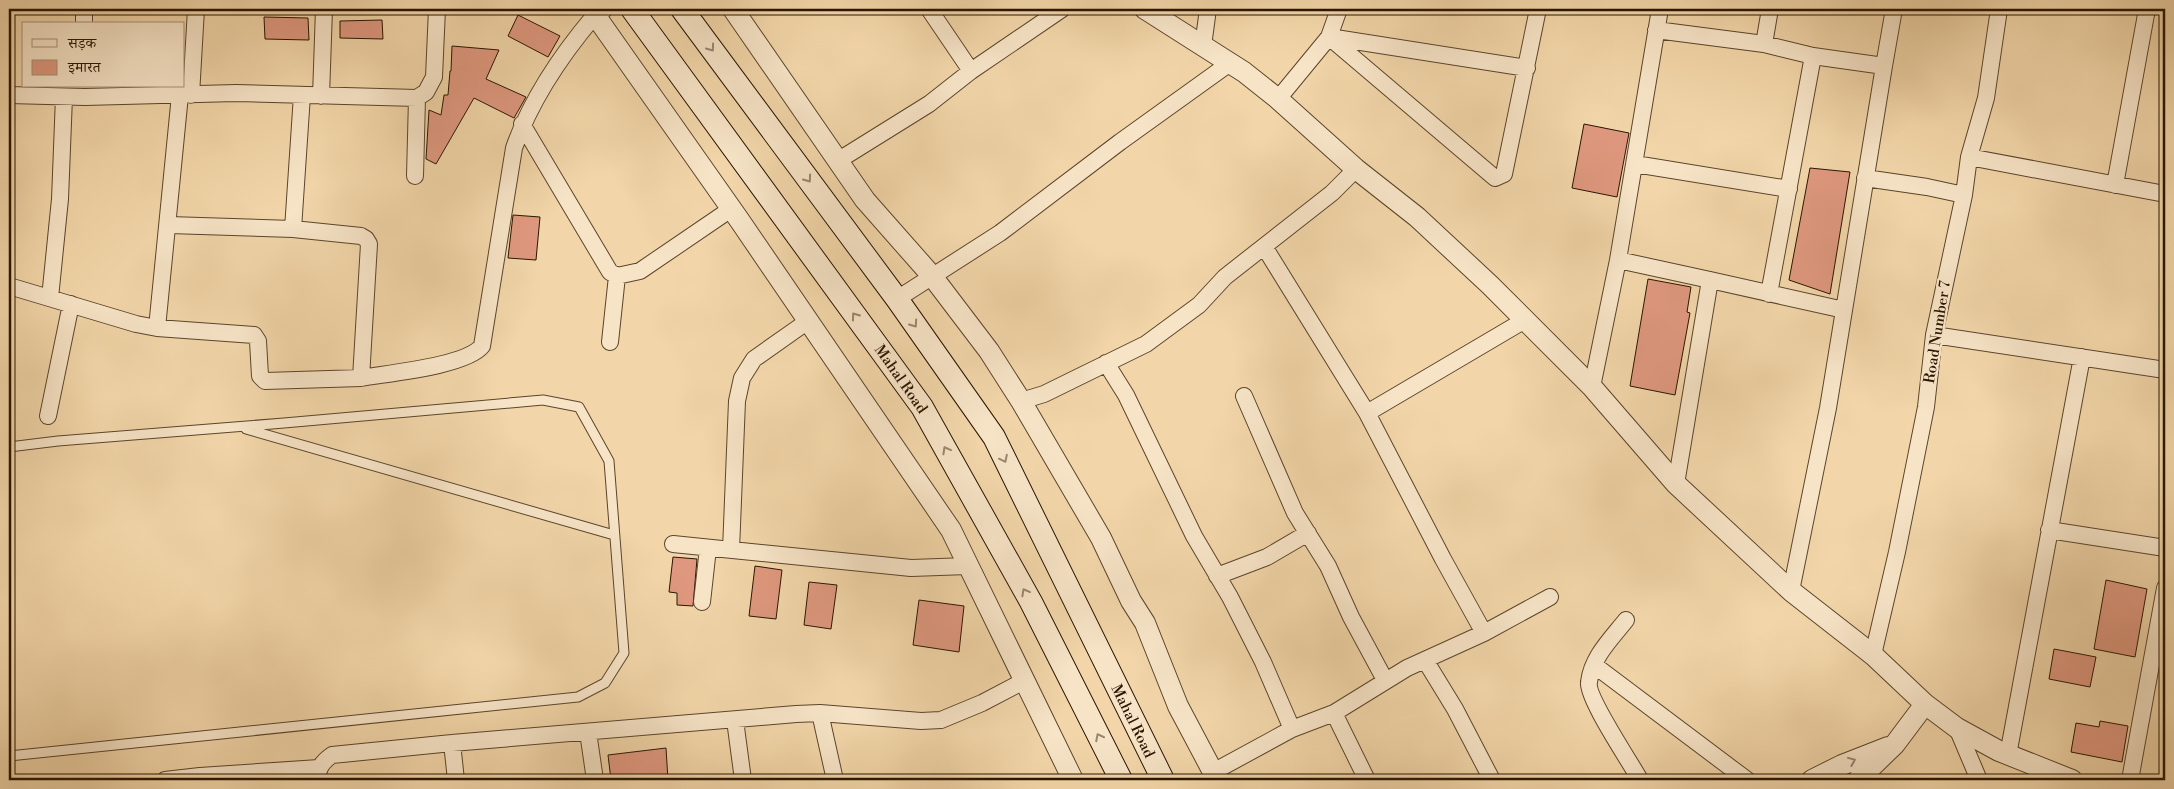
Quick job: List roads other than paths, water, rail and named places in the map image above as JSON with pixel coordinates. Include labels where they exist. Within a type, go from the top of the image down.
[{"type":"main road","name":"Mahal Road","points":[[632,9],[922,407],[1031,602],[1121,780]]},
{"type":"main road","name":"Mahal Road","points":[[682,9],[896,298],[994,437],[1163,780]]},
{"type":"street","points":[[84,9],[84,22]]},
{"type":"street","points":[[157,328],[196,9]]},
{"type":"street","points":[[321,96],[324,9]]},
{"type":"street","points":[[9,95],[64,97],[84,92],[417,98],[426,92],[434,77],[437,9]]},
{"type":"street","points":[[733,9],[865,200],[932,276],[989,351],[1022,401],[1101,538],[1130,601],[1145,623],[1178,706],[1214,776],[1292,729],[1334,713],[1385,680],[1484,633],[1550,597]]},
{"type":"street","points":[[929,9],[972,72]]},
{"type":"street","points":[[839,160],[929,104],[1062,9]]},
{"type":"street","points":[[1145,9],[1230,63],[1278,99],[1356,169],[1417,217],[1525,320],[1592,388],[1676,484],[1791,591],[1873,655],[1924,704],[1957,728],[2008,755],[2072,780]]},
{"type":"street","points":[[1203,46],[1208,9]]},
{"type":"street","points":[[1278,99],[1329,37],[1339,9]]},
{"type":"street","points":[[1329,37],[1494,178],[1504,174],[1538,9]]},
{"type":"street","points":[[1592,388],[1618,260],[1660,9]]},
{"type":"street","points":[[1764,44],[1770,9]]},
{"type":"street","points":[[1791,591],[1828,408],[1894,9]]},
{"type":"street","name":"Road Number 7","points":[[1873,655],[1897,552],[1926,407],[1934,334],[1964,195],[1969,157],[1986,98],[1999,9]]},
{"type":"street","points":[[2115,185],[2147,9]]},
{"type":"street","points":[[9,286],[136,324],[157,328],[254,335],[258,341],[260,376],[265,382],[361,378],[456,361],[478,352],[482,346],[514,148],[522,124],[576,38],[598,12],[951,530],[1073,780]]},
{"type":"street","points":[[1656,30],[1764,44],[1813,56],[1884,66]]},
{"type":"street","points":[[1329,37],[1527,68]]},
{"type":"street","points":[[1769,294],[1813,56]]},
{"type":"street","points":[[896,298],[1000,233],[1120,142],[1230,63]]},
{"type":"street","points":[[293,229],[302,95]]},
{"type":"street","points":[[50,298],[60,199],[64,97]]},
{"type":"street","points":[[415,176],[417,98]]},
{"type":"street","points":[[522,124],[610,272],[617,276],[640,271],[731,209]]},
{"type":"street","points":[[1969,157],[2165,194]]},
{"type":"street","points":[[1635,164],[1789,189]]},
{"type":"street","points":[[1022,401],[1044,394],[1146,344],[1199,304],[1225,277],[1265,248],[1332,193],[1356,169]]},
{"type":"street","points":[[1865,178],[1927,187],[1964,195]]},
{"type":"street","points":[[169,225],[293,229],[361,236],[366,239],[369,244],[361,378]]},
{"type":"street","points":[[1265,248],[1367,413],[1484,633]]},
{"type":"street","points":[[1618,260],[1844,310]]},
{"type":"street","points":[[610,342],[617,276]]},
{"type":"street","points":[[1676,484],[1710,280]]},
{"type":"street","points":[[48,416],[71,304]]},
{"type":"street","points":[[1367,413],[1525,320]]},
{"type":"street","points":[[731,550],[737,401],[742,378],[754,359],[808,321]]},
{"type":"street","points":[[1934,334],[2165,370]]},
{"type":"street","points":[[2008,755],[2082,357]]},
{"type":"street","points":[[1106,363],[1126,395],[1194,536],[1218,576],[1263,662],[1292,729]]},
{"type":"street","points":[[1244,396],[1295,513],[1328,566],[1351,617],[1385,680]]},
{"type":"street","points":[[2050,530],[2165,548]]},
{"type":"street","points":[[1218,576],[1267,557],[1308,533]]},
{"type":"street","points":[[673,544],[911,568],[968,566]]},
{"type":"street","points":[[702,602],[708,548]]},
{"type":"street","points":[[2130,780],[2165,588]]},
{"type":"street","points":[[1626,620],[1601,652],[1594,664],[1588,684],[1593,700],[1640,780]]},
{"type":"street","points":[[1425,660],[1492,780]]},
{"type":"street","points":[[1594,664],[1747,780]]},
{"type":"street","points":[[165,780],[200,776],[318,774],[324,761],[332,756],[452,743],[735,720],[820,714],[921,721],[941,720],[982,704],[1024,681]]},
{"type":"street","points":[[1858,780],[1894,744],[1924,704]]},
{"type":"street","points":[[1334,713],[1367,780]]},
{"type":"street","points":[[820,714],[835,780]]},
{"type":"street","points":[[735,720],[743,780]]},
{"type":"street","points":[[1957,728],[1979,780]]},
{"type":"street","points":[[588,732],[594,780]]},
{"type":"street","points":[[452,743],[456,780]]},
{"type":"street","points":[[1812,780],[1842,765],[1894,744]]},
{"type":"lane","points":[[9,447],[58,441],[543,400],[579,407],[609,461],[624,653],[605,683],[578,697],[9,756]]},
{"type":"lane","points":[[239,427],[614,535]]}]
